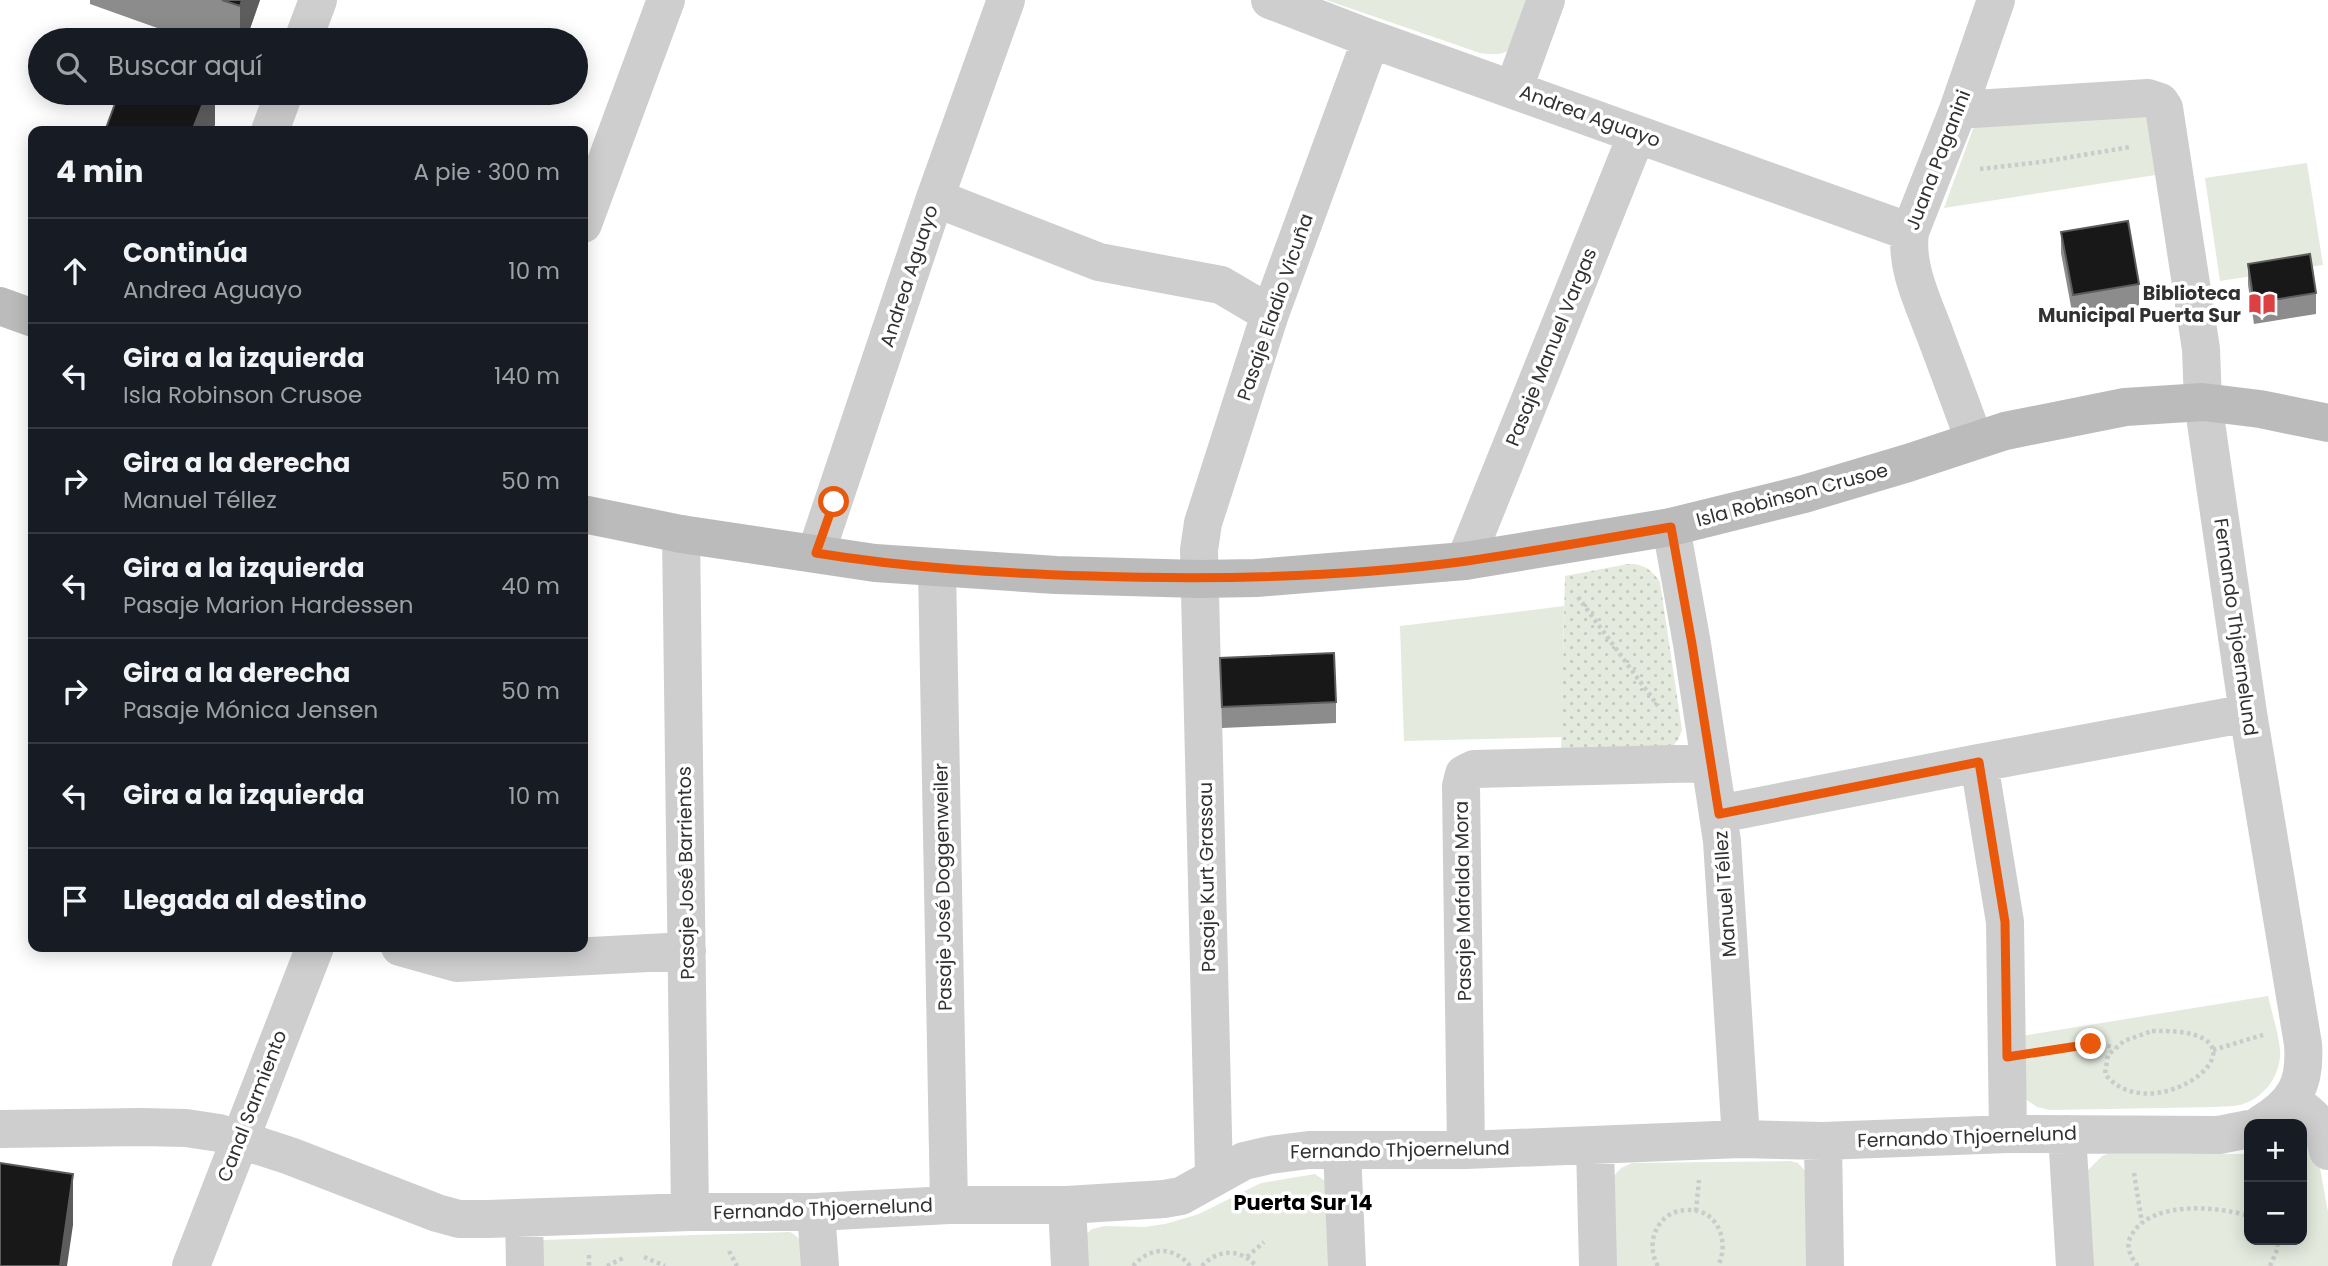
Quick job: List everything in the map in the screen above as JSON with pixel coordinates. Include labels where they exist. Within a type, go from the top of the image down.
[{"type":"street","points":[[308,28],[318,0]]},
{"type":"street","points":[[588,210],[666,0]]},
{"type":"street","name":"Andrea Aguayo","points":[[816,553],[935,198],[1006,0]]},
{"type":"street","name":"Andrea Aguayo","points":[[1270,0],[1910,232]]},
{"type":"street","points":[[1514,88],[1546,0]]},
{"type":"street","name":"Juana Paganini","points":[[1974,440],[1913,272],[1909,255],[1910,232],[1958,110],[1996,0]]},
{"type":"street","name":"Pasaje Eladio Vicuña","points":[[1199,579],[1203,523],[1270,314],[1371,38]]},
{"type":"street","name":"Fernando Thjoernelund","points":[[1958,110],[2148,98],[2160,102],[2164,108],[2202,349],[2203,402],[2248,713],[2304,1053],[2303,1076],[2291,1100]]},
{"type":"street","points":[[272,126],[280,105]]},
{"type":"street","name":"Pasaje Manuel Vargas","points":[[1465,561],[1637,134]]},
{"type":"street","points":[[935,198],[1099,261],[1221,285],[1270,314]]},
{"type":"street","points":[[0,306],[28,316]]},
{"type":"street","name":"Isla Robinson Crusoe","points":[[588,515],[681,534],[875,563],[937,568],[1199,579],[1320,574],[1465,561],[1671,527],[1824,488],[1974,440],[2101,410],[2203,402],[2260,409],[2328,423]]},
{"type":"street","name":"Manuel Téllez","points":[[1671,527],[1719,814],[1725,867],[1741,1139]]},
{"type":"street","name":"Pasaje José Barrientos","points":[[681,534],[690,1212]]},
{"type":"street","name":"Pasaje José Doggenweiler","points":[[937,568],[949,1205]]},
{"type":"street","name":"Pasaje Kurt Grassau","points":[[1199,579],[1214,1175]]},
{"type":"street","points":[[1719,814],[1979,762],[2248,713]]},
{"type":"street","name":"Pasaje Mafalda Mora","points":[[1466,1150],[1461,786],[1464,774],[1474,769],[1710,762]]},
{"type":"street","points":[[1979,762],[2005,922],[2008,1134]]},
{"type":"street","points":[[415,952],[457,963],[687,951]]},
{"type":"street","name":"Canal Sarmiento","points":[[191,1266],[313,952]]},
{"type":"street","points":[[2268,1119],[2291,1100],[2318,1122],[2328,1151]]},
{"type":"street","name":"Fernando Thjoernelund","points":[[0,1129],[141,1126],[204,1130],[240,1138],[459,1219],[690,1212],[816,1212],[949,1205],[1067,1205],[1164,1199],[1181,1196],[1214,1175],[1258,1157],[1285,1152],[1466,1150],[1741,1139],[1824,1141],[2008,1134],[2220,1135],[2244,1130]]},
{"type":"street","points":[[2067,1134],[2075,1266]]},
{"type":"street","points":[[1824,1141],[1825,1266]]},
{"type":"street","points":[[1595,1146],[1598,1266]]},
{"type":"street","points":[[1342,1150],[1346,1266]]},
{"type":"street","points":[[1067,1205],[1070,1266]]},
{"type":"street","points":[[816,1212],[820,1266]]},
{"type":"street","points":[[524,1218],[525,1266]]},
{"type":"path","points":[[1934,172],[2029,163],[2123,148]]},
{"type":"path","points":[[1578,597],[1659,707]]},
{"type":"path","points":[[2213,1050],[2299,1024]]},
{"type":"path","points":[[2161,1031],[2189,1033],[2208,1043],[2213,1050],[2212,1063],[2199,1078],[2177,1088],[2152,1092],[2134,1091],[2117,1086],[2105,1074],[2108,1055],[2115,1048],[2135,1037],[2161,1031]]},
{"type":"path","points":[[2007,1057],[2091,1044],[2104,1044],[2115,1048]]},
{"type":"path","points":[[2129,1134],[2142,1224]]},
{"type":"path","points":[[2138,1266],[2129,1251],[2132,1234],[2158,1214],[2183,1209],[2219,1209],[2244,1215]]},
{"type":"path","points":[[1658,1266],[1651,1247],[1655,1231],[1664,1218],[1688,1210],[1711,1218],[1721,1232],[1724,1249],[1718,1266]]},
{"type":"path","points":[[1247,1257],[1264,1242]]},
{"type":"path","points":[[2270,1266],[2278,1245]]},
{"type":"path","points":[[1133,1266],[1147,1254],[1163,1251],[1180,1256],[1190,1266]]},
{"type":"path","points":[[1202,1266],[1209,1259],[1224,1252],[1247,1257],[1256,1266]]},
{"type":"path","points":[[607,1266],[624,1257],[637,1256],[649,1257],[665,1266]]},
{"type":"shaded area","points":[[1326,0],[1534,0],[1518,42],[1504,52],[1494,54],[1480,53]]},
{"type":"shaded area","points":[[2133,111],[2149,118],[2162,174],[1944,208],[1973,129],[1983,123]]},
{"type":"shaded area","points":[[2307,163],[2323,265],[2220,281],[2205,178]]},
{"type":"shaded area","points":[[1628,564],[1647,568],[1660,582],[1682,730],[1670,749],[1561,752],[1565,576]]},
{"type":"shaded area","points":[[1564,606],[1562,737],[1404,741],[1400,626]]},
{"type":"shaded area","points":[[2268,996],[2278,1036],[2280,1058],[2271,1083],[2251,1101],[2237,1106],[2216,1107],[2050,1110],[2037,1107],[2024,1098],[2021,1036]]},
{"type":"shaded area","points":[[2307,1137],[2317,1152],[2328,1212],[2328,1266],[2091,1266],[2088,1170],[2102,1156],[2244,1154],[2244,1245],[2307,1245]]},
{"type":"shaded area","points":[[1632,1163],[1798,1163],[1808,1174],[1814,1266],[1608,1266],[1610,1180],[1621,1168]]},
{"type":"shaded area","points":[[1315,1174],[1329,1184],[1335,1266],[1081,1266],[1085,1235],[1092,1229],[1105,1226],[1144,1227],[1165,1224],[1199,1214],[1261,1183]]},
{"type":"shaded area","points":[[790,1232],[801,1242],[807,1266],[538,1266],[540,1242],[544,1240]]},
{"type":"building","points":[[222,0],[242,0],[240,6]]},
{"type":"building","points":[[115,105],[202,105],[194,126],[107,126]]},
{"type":"building","points":[[2128,221],[2139,284],[2073,295],[2061,232]]},
{"type":"building","points":[[2310,254],[2316,293],[2254,303],[2248,264]]},
{"type":"building","points":[[1334,653],[1336,702],[1222,707],[1220,658]]},
{"type":"building","points":[[0,1163],[73,1174],[60,1266],[0,1266]]},
{"type":"place","name":"Biblioteca Municipal Puerta Sur","points":[[2262,304]]},
{"type":"district","name":"Puerta Sur 14","points":[[1303,1202]]},
{"type":"route","points":[[834,502],[816,553],[875,563],[996,573],[1122,577],[1255,578],[1385,569],[1465,561],[1671,527],[1719,814],[1979,762],[2005,922],[2007,1057],[2091,1044]]}]
